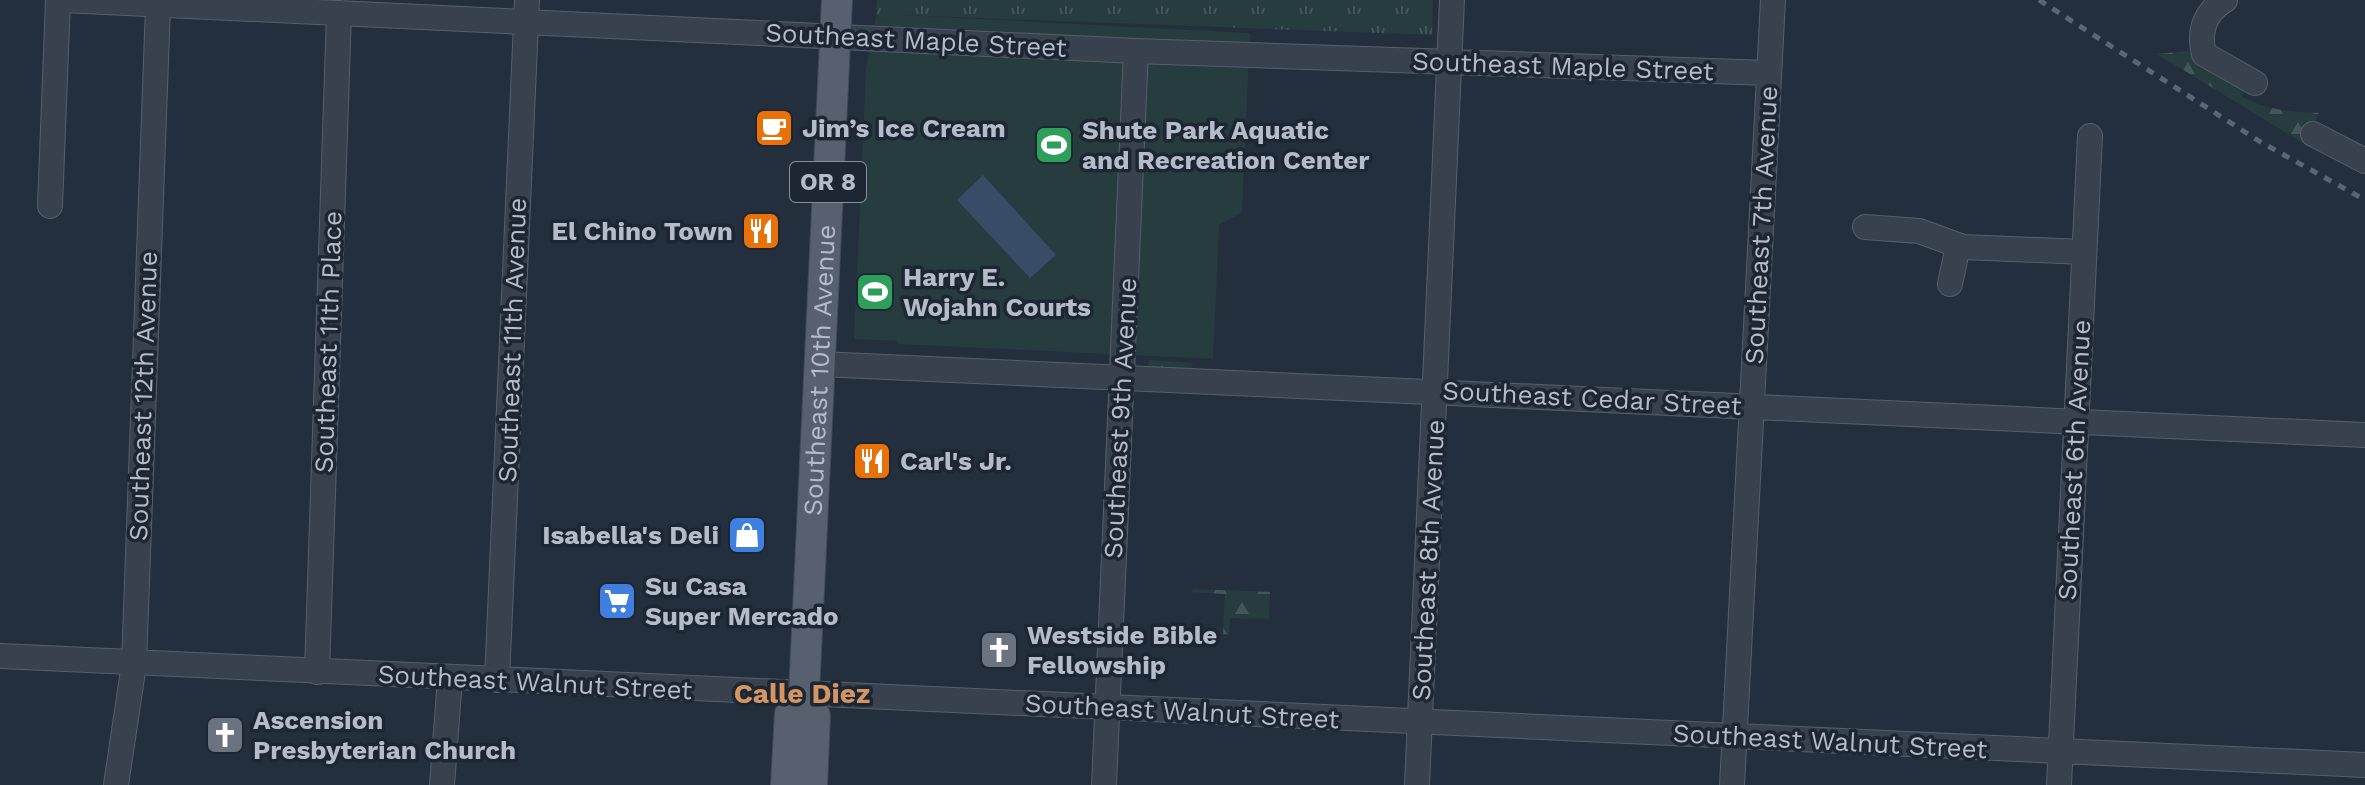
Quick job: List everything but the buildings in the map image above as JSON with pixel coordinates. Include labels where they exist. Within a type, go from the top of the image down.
[{"type":"main road","name":"Southeast 10th Avenue","points":[[812,785],[815,716],[804,694],[837,0]]},
{"type":"main road","name":"Southeast 10th Avenue","points":[[786,785],[790,714],[804,694]]},
{"type":"street","name":"Southeast Maple Street","points":[[61,0],[339,13],[526,10],[836,36],[1136,51],[1769,73]]},
{"type":"street","points":[[50,206],[61,0]]},
{"type":"street","name":"Southeast 8th Avenue","points":[[1417,785],[1452,0]]},
{"type":"street","name":"Southeast 7th Avenue","points":[[1732,785],[1773,0]]},
{"type":"street","points":[[2225,0],[2208,14],[2203,24],[2204,54],[2255,83]]},
{"type":"street","name":"Southeast 12th Avenue","points":[[116,785],[134,664],[158,6]]},
{"type":"street","name":"Southeast 11th Avenue","points":[[497,680],[526,10]]},
{"type":"street","name":"Southeast 11th Place","points":[[317,672],[339,13]]},
{"type":"street","name":"Southeast 9th Avenue","points":[[1104,785],[1136,51]]},
{"type":"street","points":[[2313,134],[2365,161]]},
{"type":"street","name":"Southeast 6th Avenue","points":[[2059,785],[2090,136]]},
{"type":"street","points":[[1865,227],[1919,231],[1958,246],[2084,252]]},
{"type":"street","points":[[1950,284],[1958,246]]},
{"type":"street","name":"Southeast Cedar Street","points":[[820,364],[2365,435]]},
{"type":"street","name":"Southeast Walnut Street","points":[[0,656],[2365,765]]},
{"type":"street","points":[[442,785],[450,678]]},
{"type":"green space","points":[[877,0],[1433,0],[1432,35],[902,15],[890,21],[876,16]]},
{"type":"green space","name":"Shute Park Aquatic and Recreation Center","points":[[902,15],[1250,33],[1242,212],[1219,225],[1213,359],[898,344],[898,341],[854,339],[866,69],[876,16],[889,21]]},
{"type":"green space","points":[[2188,51],[2244,90],[2242,97],[2279,110],[2319,113],[2305,144],[2157,54]]},
{"type":"green space","points":[[1149,360],[1193,363],[1190,370],[1148,369]]},
{"type":"green space","points":[[1193,589],[1270,592],[1269,619],[1230,618],[1229,635],[1223,635],[1225,594],[1192,592]]},
{"type":"water","points":[[983,175],[1056,255],[1030,278],[957,200]]},
{"type":"railway","points":[[2039,0],[2259,141],[2365,200]]},
{"type":"place","name":"Jim’s Ice Cream","points":[[774,128]]},
{"type":"place","name":"Shute Park Aquatic and Recreation Center","points":[[1054,145]]},
{"type":"place","name":"El Chino Town","points":[[761,231]]},
{"type":"place","name":"Harry E. Wojahn Courts","points":[[875,292]]},
{"type":"place","name":"Carl's Jr.","points":[[872,461]]},
{"type":"place","name":"Isabella's Deli","points":[[747,535]]},
{"type":"place","name":"Su Casa Super Mercado","points":[[617,601]]},
{"type":"place","name":"Westside Bible Fellowship","points":[[999,650]]},
{"type":"place","name":"Ascension Presbyterian Church","points":[[225,735]]},
{"type":"district","name":"Calle Diez","points":[[802,693]]}]
